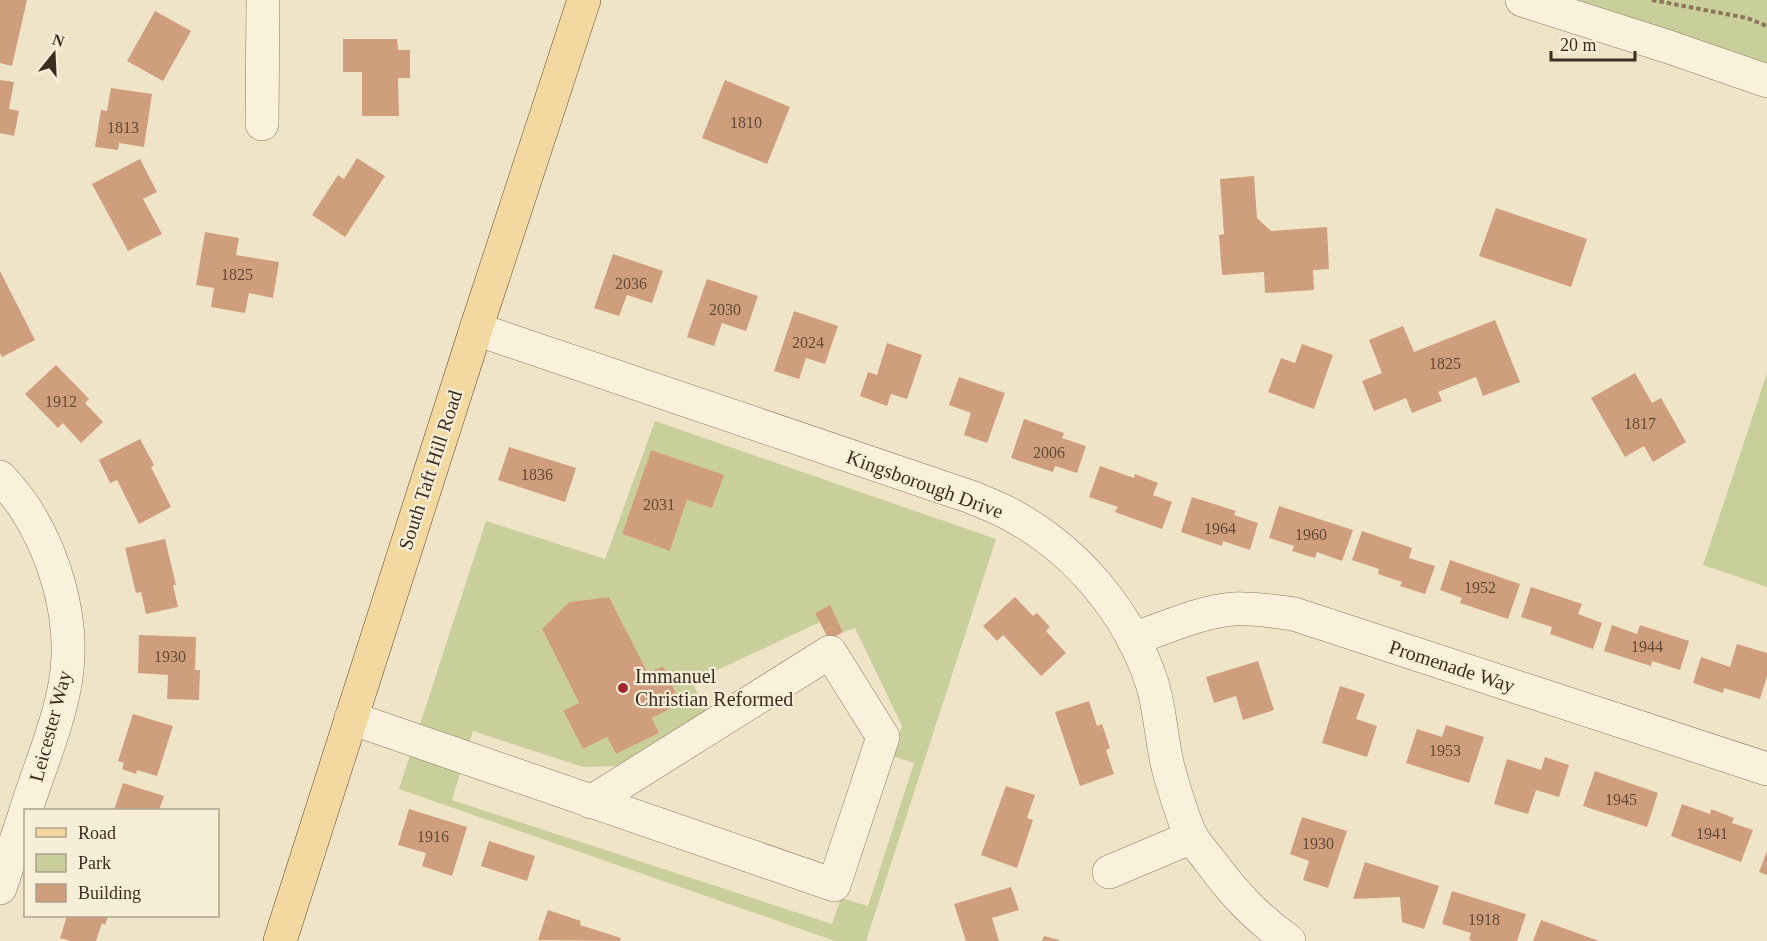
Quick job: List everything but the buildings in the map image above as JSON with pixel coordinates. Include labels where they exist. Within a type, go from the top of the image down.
[{"type":"main road","name":"South Taft Hill Road","points":[[280,941],[584,0]]},
{"type":"street","points":[[262,124],[263,0]]},
{"type":"street","points":[[1522,0],[1669,46],[1767,81]]},
{"type":"street","name":"Kingsborough Drive","points":[[476,329],[971,497],[1013,516],[1056,544],[1079,565],[1109,600],[1133,639],[1151,682],[1160,715],[1169,770],[1192,837],[1232,891],[1265,923],[1289,941]]},
{"type":"street","name":"Leicester Way","points":[[0,477],[23,505],[45,546],[55,572],[66,616],[67,672],[59,709],[27,809]]},
{"type":"street","name":"Promenade Way","points":[[1133,639],[1195,618],[1231,609],[1263,609],[1294,614],[1767,769]]},
{"type":"street","points":[[351,718],[591,802],[834,885],[883,737],[830,652],[591,802]]},
{"type":"street","name":"Leicester Way","points":[[0,888],[24,817]]},
{"type":"street","points":[[1109,872],[1192,837]]},
{"type":"path","points":[[1652,0],[1747,18],[1767,26]]},
{"type":"green space","points":[[1561,0],[1767,0],[1767,68]]},
{"type":"green space","points":[[1767,373],[1767,587],[1703,565]]},
{"type":"green space","points":[[655,421],[996,539],[866,941],[835,941],[399,789],[486,521],[605,559]],"holes":[[[651,450],[723,475],[712,508],[687,500],[670,551],[622,534]],[[609,597],[648,673],[663,666],[681,702],[652,718],[659,733],[616,754],[607,737],[583,749],[563,712],[579,703],[542,629],[569,602]],[[830,606],[843,632],[855,628],[902,726],[892,756],[914,763],[868,906],[841,898],[832,924],[452,800],[473,731],[583,767],[617,766],[697,726],[707,714],[692,682],[820,622],[816,613]]]},
{"type":"place","name":"Immanuel Christian Reformed","points":[[623,688]]}]
